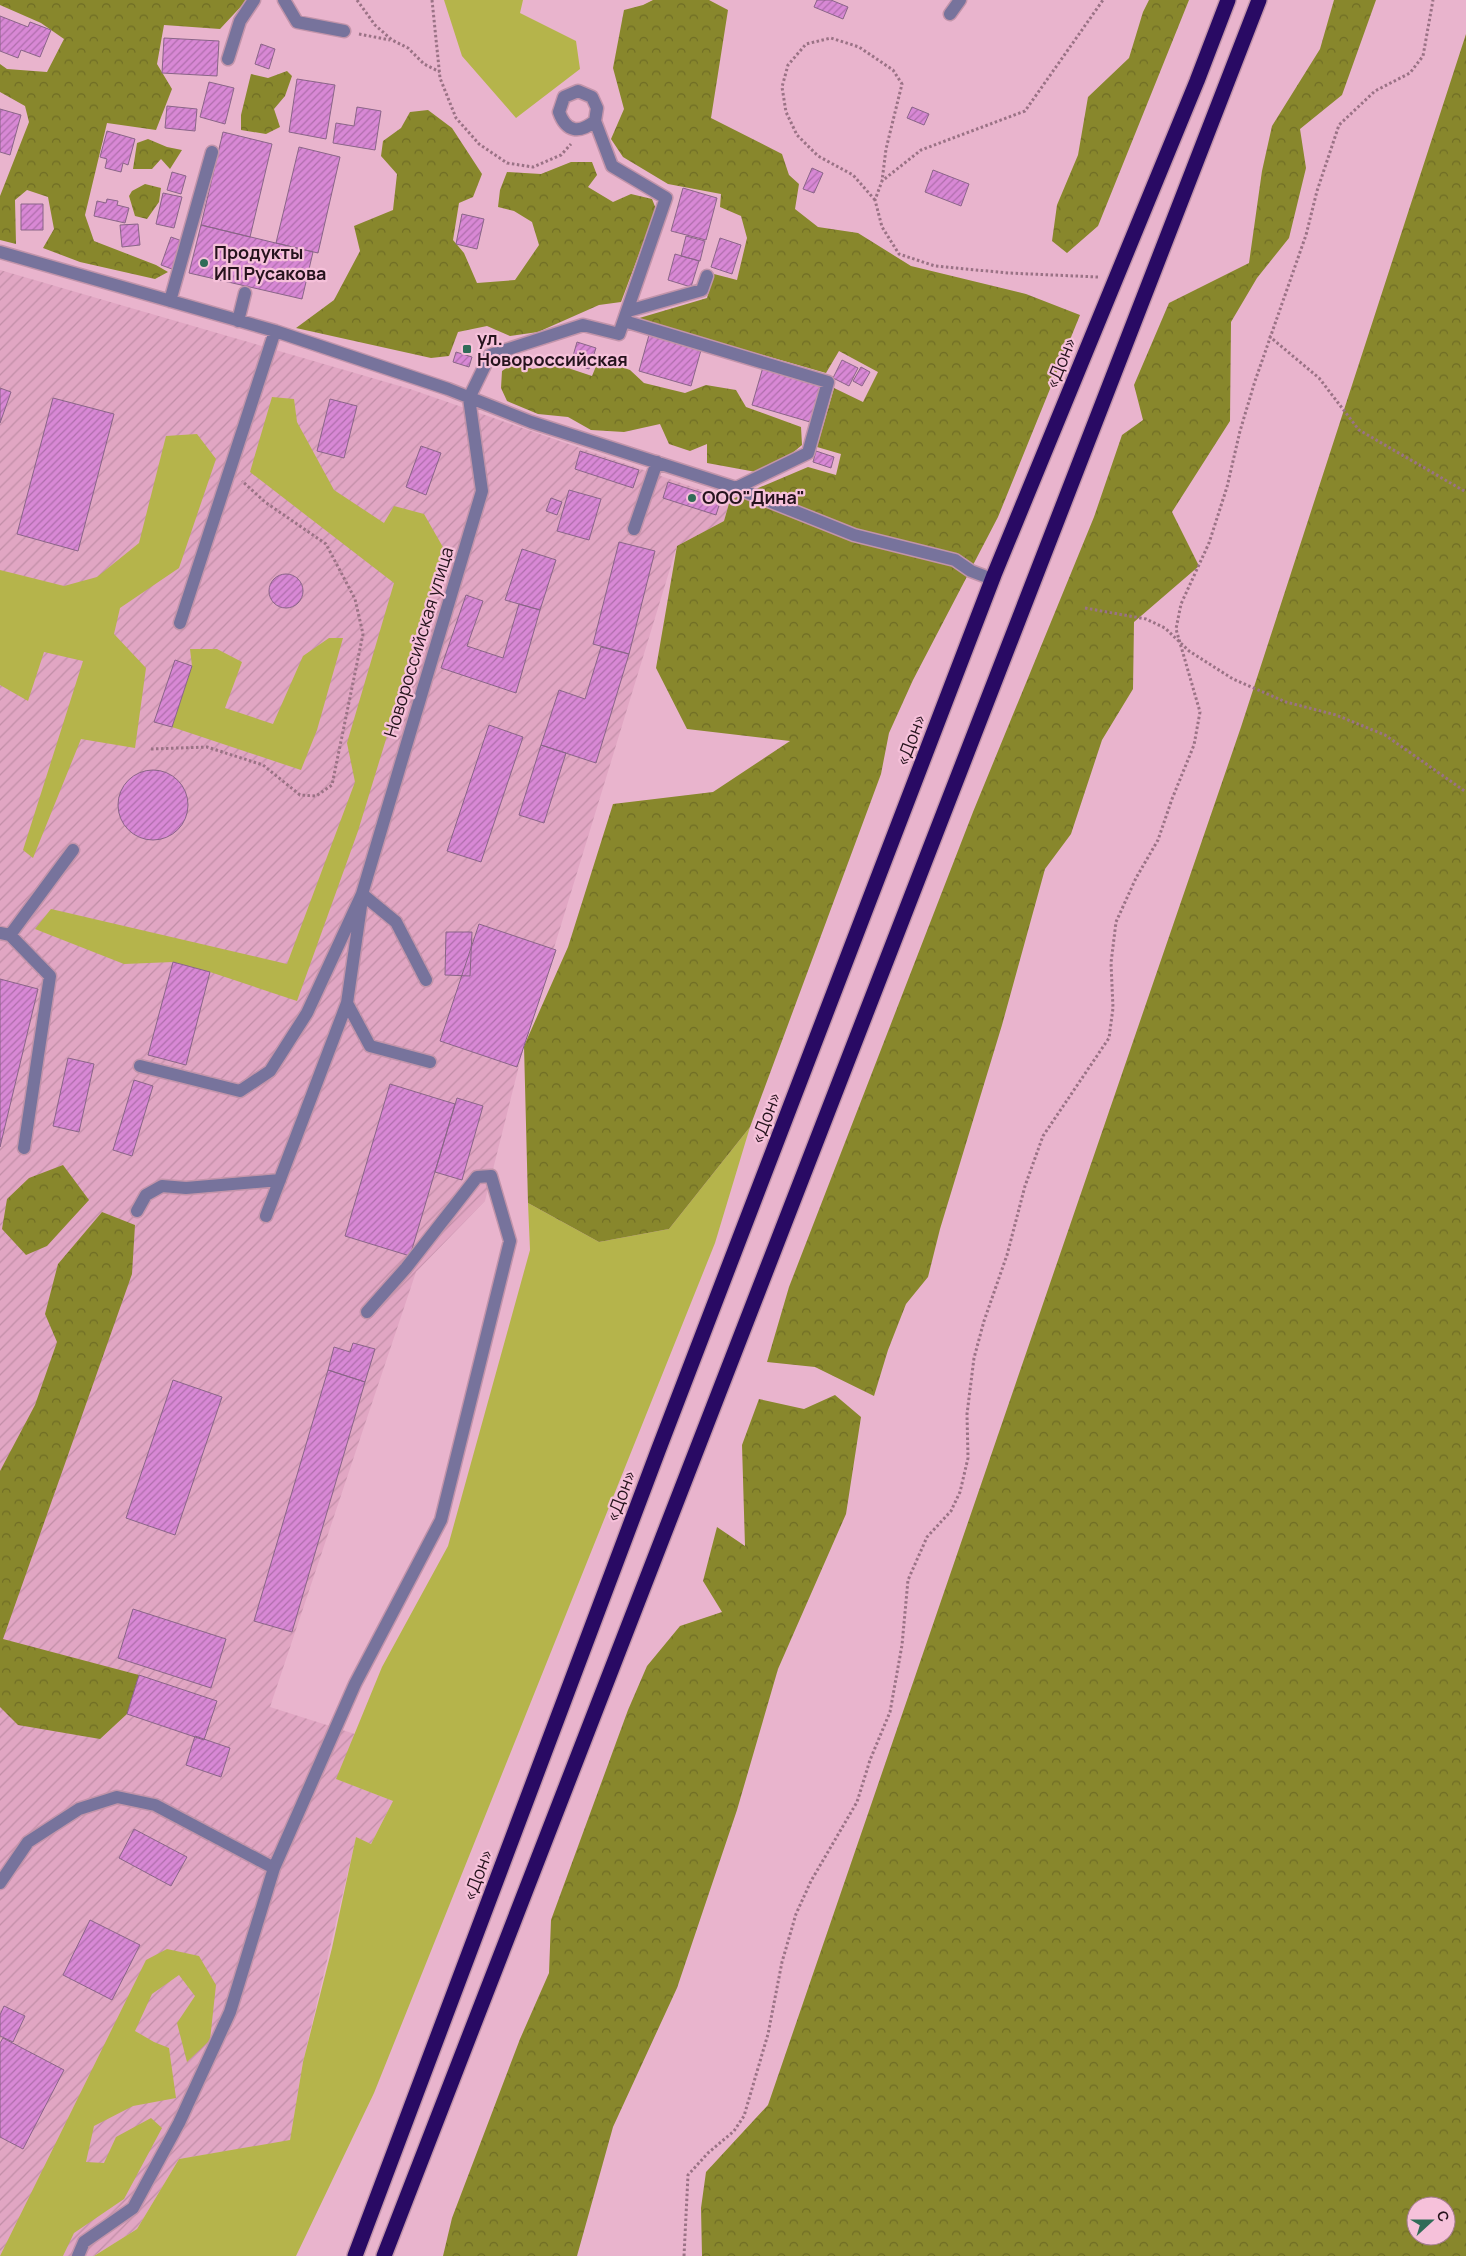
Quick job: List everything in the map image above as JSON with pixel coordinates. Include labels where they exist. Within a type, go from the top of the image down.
[{"type":"highway","name":"«Дон»","points":[[355,2256],[658,1451],[992,579],[1194,90],[1228,0]]},
{"type":"highway","points":[[384,2256],[562,1786],[1028,587],[1259,0]]},
{"type":"street","points":[[228,59],[240,21],[254,0]]},
{"type":"street","points":[[284,0],[297,22],[344,30]]},
{"type":"street","points":[[950,14],[960,0]]},
{"type":"street","points":[[469,398],[490,355],[583,325],[619,334],[666,198],[612,166],[595,121],[598,108],[592,97],[578,91],[564,97],[559,112],[562,122],[574,130],[585,129],[595,121]]},
{"type":"street","points":[[170,301],[212,152]]},
{"type":"street","points":[[0,252],[275,331],[469,398],[531,422],[736,488],[854,535],[955,560],[971,571],[992,579]]},
{"type":"street","points":[[626,316],[702,290],[708,276]]},
{"type":"street","points":[[238,321],[245,293]]},
{"type":"street","points":[[626,316],[828,382],[808,453],[736,488]]},
{"type":"street","points":[[180,623],[275,331]]},
{"type":"street","name":"Новороссийская улица","points":[[362,894],[482,491],[469,398]]},
{"type":"street","points":[[634,529],[657,462]]},
{"type":"street","points":[[24,1148],[50,976],[5,934],[74,850]]},
{"type":"street","points":[[362,894],[396,922],[426,980]]},
{"type":"street","points":[[266,1216],[347,1003],[362,894]]},
{"type":"street","points":[[140,1066],[240,1091],[270,1071],[307,1013],[362,894]]},
{"type":"street","points":[[347,1003],[370,1046],[430,1062]]},
{"type":"street","points":[[78,2256],[84,2242],[133,2208],[179,2123],[230,2012],[274,1868],[355,1684],[440,1520],[510,1241],[490,1176],[477,1177],[406,1268],[367,1312]]},
{"type":"street","points":[[137,1212],[146,1194],[162,1186],[186,1188],[280,1180]]},
{"type":"street","points":[[0,1883],[28,1842],[79,1809],[118,1797],[154,1805],[274,1868]]},
{"type":"path","points":[[357,0],[375,25],[392,40]]},
{"type":"path","points":[[432,0],[440,72],[456,118],[479,144],[507,163],[533,166],[561,155],[572,142],[574,130]]},
{"type":"path","points":[[882,181],[921,150],[1025,111],[1103,0]]},
{"type":"path","points":[[684,2256],[688,2175],[708,2153],[734,2131],[744,2116],[753,2079],[768,2034],[782,1962],[796,1914],[811,1881],[857,1802],[890,1712],[902,1645],[908,1580],[927,1538],[951,1511],[960,1492],[968,1458],[967,1414],[974,1358],[1028,1177],[1043,1136],[1109,1038],[1113,1008],[1110,963],[1116,922],[1136,878],[1158,840],[1194,744],[1200,712],[1176,629],[1181,604],[1209,543],[1227,487],[1240,431],[1269,336],[1306,234],[1317,191],[1339,125],[1375,91],[1410,72],[1423,56],[1433,0]]},
{"type":"path","points":[[344,30],[392,40],[408,48],[424,64],[440,72]]},
{"type":"path","points":[[875,200],[882,181],[886,148],[902,84],[893,70],[859,47],[831,38],[806,44],[788,65],[782,87],[786,112],[797,135],[818,156],[853,175],[875,200],[882,227],[899,254],[935,266],[1008,273],[1116,278]]},
{"type":"path","points":[[1269,336],[1319,378],[1359,430],[1466,492]]},
{"type":"path","points":[[151,749],[207,748],[263,764],[300,795],[316,796],[332,785],[363,634],[355,598],[326,544],[266,502],[231,471]]},
{"type":"path","points":[[1085,608],[1146,619],[1165,628],[1189,651],[1233,679],[1286,702],[1336,715],[1386,735],[1466,792]]},
{"type":"shaded area","points":[[444,0],[523,0],[520,13],[576,41],[580,69],[516,118],[462,56]]},
{"type":"shaded area","points":[[0,270],[410,389],[730,500],[724,521],[677,546],[524,1046],[485,1201],[416,1272],[270,1707],[355,1734],[337,1779],[393,1801],[371,1844],[356,1838],[303,2062],[290,2141],[179,2159],[137,2229],[94,2256],[0,2256]]},
{"type":"shaded area","points":[[272,397],[294,399],[297,422],[334,490],[384,523],[394,506],[424,514],[444,549],[358,831],[297,1001],[210,972],[173,962],[124,964],[35,929],[51,909],[287,964],[355,782],[347,743],[394,583],[250,472]]},
{"type":"shaded area","points":[[197,434],[216,459],[179,568],[120,608],[114,634],[146,668],[135,748],[81,739],[33,858],[23,850],[83,661],[44,652],[28,701],[0,685],[0,570],[64,586],[97,577],[139,543],[166,436]]},
{"type":"shaded area","points":[[329,638],[343,638],[317,730],[301,770],[172,727],[192,666],[190,649],[217,649],[242,662],[225,708],[273,724],[303,656]]},
{"type":"shaded area","points":[[750,1127],[715,1243],[374,2093],[296,2256],[94,2256],[137,2229],[179,2159],[290,2140],[303,2062],[332,1948],[356,1837],[371,1844],[393,1801],[336,1779],[382,1667],[448,1546],[530,1250],[528,1203],[599,1242],[669,1229]]},
{"type":"shaded area","points":[[167,1949],[199,1956],[216,1985],[210,2040],[187,2062],[177,2023],[195,1996],[179,1975],[152,1994],[135,2031],[169,2048],[176,2098],[133,2106],[94,2126],[86,2162],[104,2163],[116,2137],[151,2118],[162,2128],[124,2199],[74,2233],[63,2256],[0,2256],[146,1960]]},
{"type":"green space","points":[[0,0],[247,0],[220,29],[164,25],[157,64],[172,89],[156,130],[107,123],[85,215],[94,241],[156,265],[168,272],[155,279],[80,262],[43,248],[54,229],[48,197],[27,190],[15,200],[16,244],[0,240],[0,196],[29,122],[25,106],[0,92],[0,64],[7,69],[47,72],[64,39],[41,23],[0,5]]},
{"type":"green space","points":[[653,0],[709,0],[728,10],[711,118],[782,154],[789,175],[799,184],[795,209],[818,227],[858,233],[911,266],[1026,294],[1080,315],[998,517],[913,680],[889,733],[881,774],[750,1127],[669,1229],[599,1242],[528,1203],[524,1046],[568,947],[613,804],[713,792],[790,741],[687,729],[656,668],[677,546],[724,521],[730,500],[808,467],[836,475],[841,454],[817,447],[834,388],[863,402],[878,372],[839,351],[826,373],[636,319],[707,298],[714,274],[737,280],[747,238],[741,216],[720,207],[721,194],[668,184],[623,157],[611,139],[624,109],[613,68],[624,10]]},
{"type":"green space","points":[[1149,0],[1189,0],[1098,226],[1067,253],[1052,241],[1057,205],[1078,155],[1088,97],[1129,58],[1143,12]]},
{"type":"green space","points":[[1334,0],[1376,0],[1342,95],[1300,129],[1306,168],[1289,238],[1257,278],[1231,322],[1230,421],[1172,512],[1199,566],[1134,622],[1133,689],[1102,740],[1071,834],[1045,869],[1002,1025],[940,1229],[928,1277],[906,1304],[888,1350],[874,1396],[815,1367],[767,1362],[789,1287],[973,812],[1094,517],[1122,435],[1143,420],[1134,385],[1169,303],[1249,263],[1262,171],[1272,126],[1320,49]]},
{"type":"green space","points":[[1466,34],[1466,2256],[702,2256],[701,2208],[706,2172],[768,2105],[1241,727]]},
{"type":"green space","points":[[287,71],[292,76],[285,96],[274,109],[280,127],[266,134],[241,130],[241,115],[251,74],[268,78]]},
{"type":"green space","points":[[428,110],[452,128],[482,174],[473,197],[459,203],[453,240],[464,253],[477,283],[515,280],[539,245],[532,222],[514,211],[498,207],[500,190],[507,172],[541,174],[571,162],[592,162],[597,175],[588,187],[613,202],[631,194],[652,199],[656,209],[621,302],[599,305],[538,332],[510,336],[487,326],[458,332],[449,356],[431,358],[296,328],[334,300],[360,251],[354,226],[393,210],[397,174],[381,156],[383,141],[401,128],[410,112]]},
{"type":"green space","points":[[148,139],[167,147],[182,150],[170,169],[161,159],[152,169],[133,169],[137,143]]},
{"type":"green space","points":[[145,184],[161,188],[159,202],[147,219],[135,216],[129,196],[132,191]]},
{"type":"green space","points":[[521,358],[532,369],[559,365],[592,376],[599,359],[630,370],[644,383],[685,393],[706,385],[736,390],[746,407],[801,427],[802,445],[790,455],[756,472],[707,463],[707,444],[690,451],[669,444],[660,424],[624,432],[591,430],[568,417],[538,414],[507,401],[501,388],[502,371]]},
{"type":"green space","points":[[63,1165],[89,1200],[47,1246],[26,1255],[2,1229],[7,1199],[29,1178]]},
{"type":"green space","points":[[102,1212],[135,1225],[132,1274],[3,1639],[139,1675],[127,1714],[100,1739],[18,1725],[0,1707],[0,1471],[35,1405],[57,1342],[45,1314],[58,1264]]},
{"type":"green space","points":[[835,1395],[861,1417],[846,1514],[778,1669],[737,1810],[677,1988],[613,2127],[577,2256],[443,2256],[452,2218],[520,2039],[549,1973],[551,1920],[628,1710],[647,1666],[680,1626],[722,1612],[703,1581],[717,1527],[745,1546],[742,1445],[759,1399],[804,1409]]},
{"type":"building","points":[[817,0],[831,0],[848,7],[843,19],[814,7]]},
{"type":"building","points":[[0,16],[28,27],[30,22],[51,30],[40,57],[21,50],[18,58],[0,51]]},
{"type":"building","points":[[164,38],[219,41],[217,76],[162,73]]},
{"type":"building","points":[[261,44],[275,49],[269,69],[255,64]]},
{"type":"building","points":[[297,79],[335,85],[326,139],[289,132]]},
{"type":"building","points":[[209,82],[234,88],[225,124],[200,117]]},
{"type":"building","points":[[167,106],[197,109],[195,131],[165,128]]},
{"type":"building","points":[[357,107],[381,111],[375,150],[333,143],[336,123],[354,126]]},
{"type":"building","points":[[912,107],[929,114],[924,125],[907,118]]},
{"type":"building","points":[[0,109],[21,115],[10,155],[0,152]]},
{"type":"building","points":[[107,131],[135,139],[128,165],[123,163],[121,172],[105,168],[107,159],[100,157]]},
{"type":"building","points":[[223,132],[272,144],[250,237],[201,225]]},
{"type":"building","points":[[299,147],[340,157],[318,253],[276,243]]},
{"type":"building","points":[[812,168],[823,173],[814,193],[803,189]]},
{"type":"building","points":[[933,170],[969,184],[961,206],[925,192]]},
{"type":"building","points":[[172,172],[186,176],[181,194],[167,190]]},
{"type":"building","points":[[683,188],[717,198],[706,240],[671,231]]},
{"type":"building","points":[[163,193],[182,197],[174,228],[156,224]]},
{"type":"building","points":[[107,199],[118,201],[117,205],[129,208],[125,223],[94,216],[97,201],[106,203]]},
{"type":"building","points":[[21,204],[43,204],[43,230],[21,230]]},
{"type":"building","points":[[462,214],[484,219],[477,249],[456,244]]},
{"type":"building","points":[[138,224],[140,245],[122,247],[120,225]]},
{"type":"building","points":[[201,225],[313,252],[302,299],[189,273]]},
{"type":"building","points":[[686,236],[705,241],[700,261],[681,256]]},
{"type":"building","points":[[171,237],[182,241],[172,269],[161,265]]},
{"type":"building","points":[[720,238],[741,245],[732,274],[711,267]]},
{"type":"building","points":[[675,254],[699,261],[691,287],[668,280]]},
{"type":"building","points":[[649,335],[701,350],[691,386],[639,371]]},
{"type":"building","points":[[577,342],[596,348],[589,369],[571,363]]},
{"type":"building","points":[[456,352],[472,357],[469,367],[453,362]]},
{"type":"building","points":[[842,360],[858,368],[849,386],[833,378]]},
{"type":"building","points":[[763,367],[822,385],[810,422],[752,405]]},
{"type":"building","points":[[861,367],[870,372],[862,386],[853,381]]},
{"type":"building","points":[[0,388],[11,392],[0,423]]},
{"type":"building","points":[[53,398],[114,414],[78,551],[17,534]]},
{"type":"building","points":[[330,399],[357,406],[344,458],[317,451]]},
{"type":"building","points":[[421,446],[441,453],[426,495],[406,487]]},
{"type":"building","points":[[580,451],[639,470],[633,488],[575,469]]},
{"type":"building","points":[[816,451],[834,457],[831,468],[813,462]]},
{"type":"building","name":"ООО\"Дина\"","points":[[668,482],[721,499],[716,515],[663,498]]},
{"type":"building","points":[[569,490],[601,499],[589,540],[557,531]]},
{"type":"building","points":[[551,498],[562,502],[557,515],[546,511]]},
{"type":"building","points":[[619,542],[655,551],[629,654],[593,644]]},
{"type":"building","points":[[522,549],[556,560],[540,610],[505,600]]},
{"type":"building","points":[[286,574],[293,575],[298,579],[302,584],[302,598],[298,603],[293,607],[286,608],[279,607],[274,603],[270,598],[269,591],[270,584],[274,579],[279,575]]},
{"type":"building","points":[[466,595],[483,601],[467,646],[503,658],[519,604],[540,610],[516,693],[441,668]]},
{"type":"building","points":[[601,647],[629,654],[596,763],[541,745],[559,690],[585,699]]},
{"type":"building","points":[[175,660],[192,666],[172,727],[154,722]]},
{"type":"building","points":[[489,725],[523,737],[481,862],[447,851]]},
{"type":"building","points":[[541,745],[566,753],[544,823],[519,815]]},
{"type":"building","points":[[153,770],[166,773],[178,780],[185,792],[188,805],[185,818],[178,830],[166,837],[153,840],[140,837],[128,830],[121,818],[118,805],[121,792],[128,780],[140,773]]},
{"type":"building","points":[[479,924],[556,950],[517,1067],[440,1041]]},
{"type":"building","points":[[446,932],[472,932],[470,976],[445,975]]},
{"type":"building","points":[[173,962],[210,972],[186,1065],[148,1055]]},
{"type":"building","points":[[0,979],[38,989],[0,1147]]},
{"type":"building","points":[[68,1058],[94,1064],[79,1132],[53,1126]]},
{"type":"building","points":[[134,1080],[153,1086],[132,1156],[113,1150]]},
{"type":"building","points":[[390,1084],[455,1104],[410,1256],[345,1236]]},
{"type":"building","points":[[457,1098],[483,1106],[462,1180],[435,1172]]},
{"type":"building","points":[[353,1343],[375,1349],[365,1382],[328,1370],[334,1347],[350,1352]]},
{"type":"building","points":[[328,1370],[365,1382],[292,1632],[254,1621]]},
{"type":"building","points":[[173,1380],[222,1397],[175,1535],[126,1518]]},
{"type":"building","points":[[133,1609],[226,1639],[211,1688],[118,1658]]},
{"type":"building","points":[[139,1675],[217,1701],[204,1740],[127,1714]]},
{"type":"building","points":[[195,1736],[230,1748],[221,1777],[186,1765]]},
{"type":"building","points":[[134,1829],[187,1857],[171,1886],[119,1858]]},
{"type":"building","points":[[90,1920],[140,1945],[112,2000],[63,1975]]},
{"type":"building","points":[[4,2006],[25,2016],[13,2042],[0,2036],[0,2015]]},
{"type":"building","points":[[3,2038],[64,2070],[23,2149],[0,2137],[0,2043]]},
{"type":"place","name":"Продукты ИП Русакова","points":[[204,263]]},
{"type":"place","name":"ул. Новороссийская","points":[[467,349]]},
{"type":"place","name":"ООО\"Дина\"","points":[[692,498]]}]
